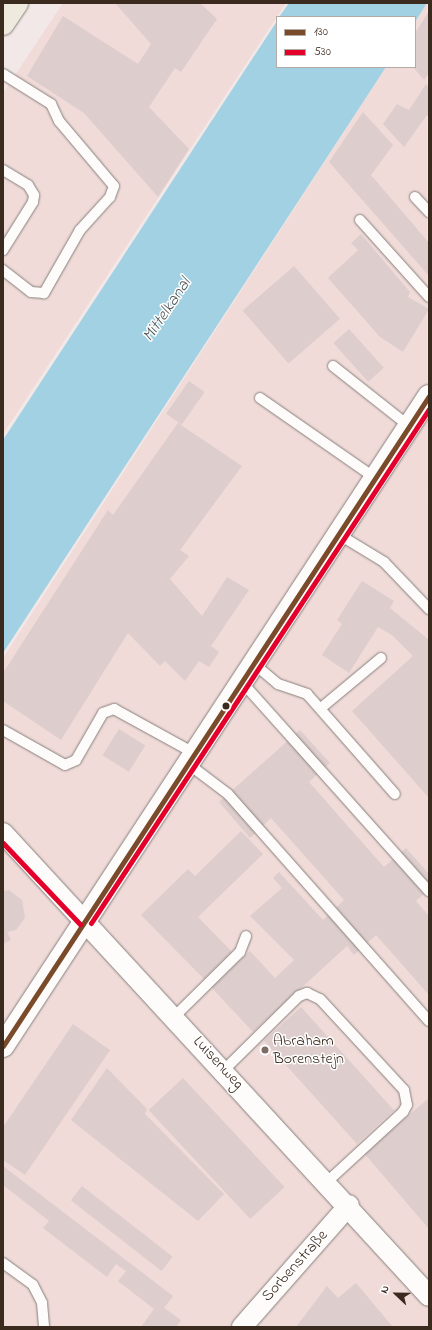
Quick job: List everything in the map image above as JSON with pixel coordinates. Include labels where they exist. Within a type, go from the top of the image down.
[{"type":"main road","points":[[3,24],[17,3]]},
{"type":"street","points":[[3,1046],[429,396]]},
{"type":"street","name":"Luisenweg","points":[[3,833],[85,919],[349,1205],[429,1296]]},
{"type":"street","name":"Sorbenstraße","points":[[242,1327],[349,1205]]},
{"type":"lane","points":[[3,74],[51,104],[59,120],[114,186],[110,197],[80,230],[44,293],[31,292],[3,270]]},
{"type":"lane","points":[[3,170],[28,185],[34,195],[33,202],[3,250]]},
{"type":"lane","points":[[415,197],[429,212]]},
{"type":"lane","points":[[360,220],[429,297]]},
{"type":"lane","points":[[333,366],[409,426]]},
{"type":"lane","points":[[260,398],[376,478]]},
{"type":"lane","points":[[338,534],[384,562],[429,609]]},
{"type":"lane","points":[[321,708],[381,658]]},
{"type":"lane","points":[[253,663],[278,684],[307,694],[321,708],[395,794]]},
{"type":"lane","points":[[241,681],[429,892]]},
{"type":"lane","points":[[3,730],[65,765],[76,760],[103,713],[114,709],[191,758],[228,794],[429,1022]]},
{"type":"lane","points":[[175,1016],[240,952],[246,936]]},
{"type":"lane","points":[[224,1070],[299,996],[307,994],[320,999],[404,1090],[407,1105],[327,1182]]},
{"type":"lane","points":[[3,1263],[33,1285],[42,1303],[44,1327]]},
{"type":"shaded area","points":[[63,3],[286,3],[276,16],[276,18],[3,434],[3,93]]},
{"type":"shaded area","points":[[427,3],[429,1327],[3,1327],[3,658],[385,68],[416,68],[416,20]]},
{"type":"water","points":[[289,3],[427,3],[416,20],[416,16],[280,16]]},
{"type":"water","name":"Mittelkanal","points":[[276,23],[276,68],[385,68],[3,653],[3,440]]},
{"type":"building","points":[[115,3],[200,3],[217,19],[181,72],[175,68],[149,107],[189,149],[158,197],[84,113],[27,76],[63,16],[138,64],[151,44]]},
{"type":"building","points":[[429,11],[429,73],[424,80],[414,68],[416,68],[416,31]]},
{"type":"building","points":[[426,84],[429,88],[429,117],[427,115],[404,147],[383,124],[397,104],[409,110]]},
{"type":"building","points":[[363,112],[393,145],[371,175],[429,243],[429,276],[329,162]]},
{"type":"building","points":[[361,234],[410,292],[408,297],[429,309],[403,352],[380,337],[328,278],[358,250],[351,243]]},
{"type":"building","points":[[294,266],[340,319],[289,363],[243,311]]},
{"type":"building","points":[[349,329],[384,368],[368,382],[333,343]]},
{"type":"building","points":[[189,381],[205,392],[182,425],[166,414]]},
{"type":"building","points":[[178,423],[242,466],[180,550],[189,556],[170,579],[202,616],[227,577],[249,590],[211,646],[219,652],[209,667],[199,661],[185,681],[165,661],[160,666],[128,633],[61,740],[3,701],[3,673],[108,510],[113,515]]},
{"type":"building","points":[[362,581],[394,601],[390,608],[429,640],[429,798],[352,711],[413,656],[392,635],[378,627],[349,673],[322,655],[342,624],[337,620]]},
{"type":"building","points":[[119,729],[145,745],[129,772],[103,755]]},
{"type":"building","points":[[300,730],[330,763],[309,782],[384,867],[406,848],[429,874],[429,889],[416,901],[429,916],[429,995],[376,935],[354,955],[347,946],[253,1032],[211,987],[250,951],[275,978],[294,960],[250,916],[282,888],[273,878],[279,872],[323,920],[344,900],[271,818],[250,838],[219,802]]},
{"type":"building","points":[[241,831],[263,854],[198,917],[232,952],[204,979],[141,915],[188,869],[195,876]]},
{"type":"building","points":[[9,890],[22,900],[25,918],[16,930],[7,932],[11,940],[3,944],[3,891]]},
{"type":"building","points":[[301,1007],[394,1110],[357,1144],[264,1040]]},
{"type":"building","points":[[73,1024],[110,1050],[25,1175],[3,1160],[3,1127]]},
{"type":"building","points":[[107,1068],[147,1109],[145,1114],[224,1194],[198,1221],[71,1120]]},
{"type":"building","points":[[183,1078],[285,1187],[250,1219],[149,1110]]},
{"type":"building","points":[[429,1098],[429,1229],[364,1153]]},
{"type":"building","points":[[3,1166],[173,1296],[164,1308],[181,1320],[176,1327],[141,1327],[154,1309],[118,1281],[126,1271],[116,1264],[107,1277],[43,1228],[49,1221],[3,1185]]},
{"type":"building","points":[[82,1186],[173,1257],[162,1271],[71,1200]]},
{"type":"building","points":[[356,1283],[393,1327],[296,1327],[327,1286],[338,1298]]},
{"type":"transit line","name":"130","points":[[3,1046],[429,396]]},
{"type":"transit line","name":"530","points":[[91,923],[429,409]]},
{"type":"transit line","name":"530","points":[[3,843],[80,924]]},
{"type":"place","name":"Abraham Borenstejn","points":[[265,1050]]}]
